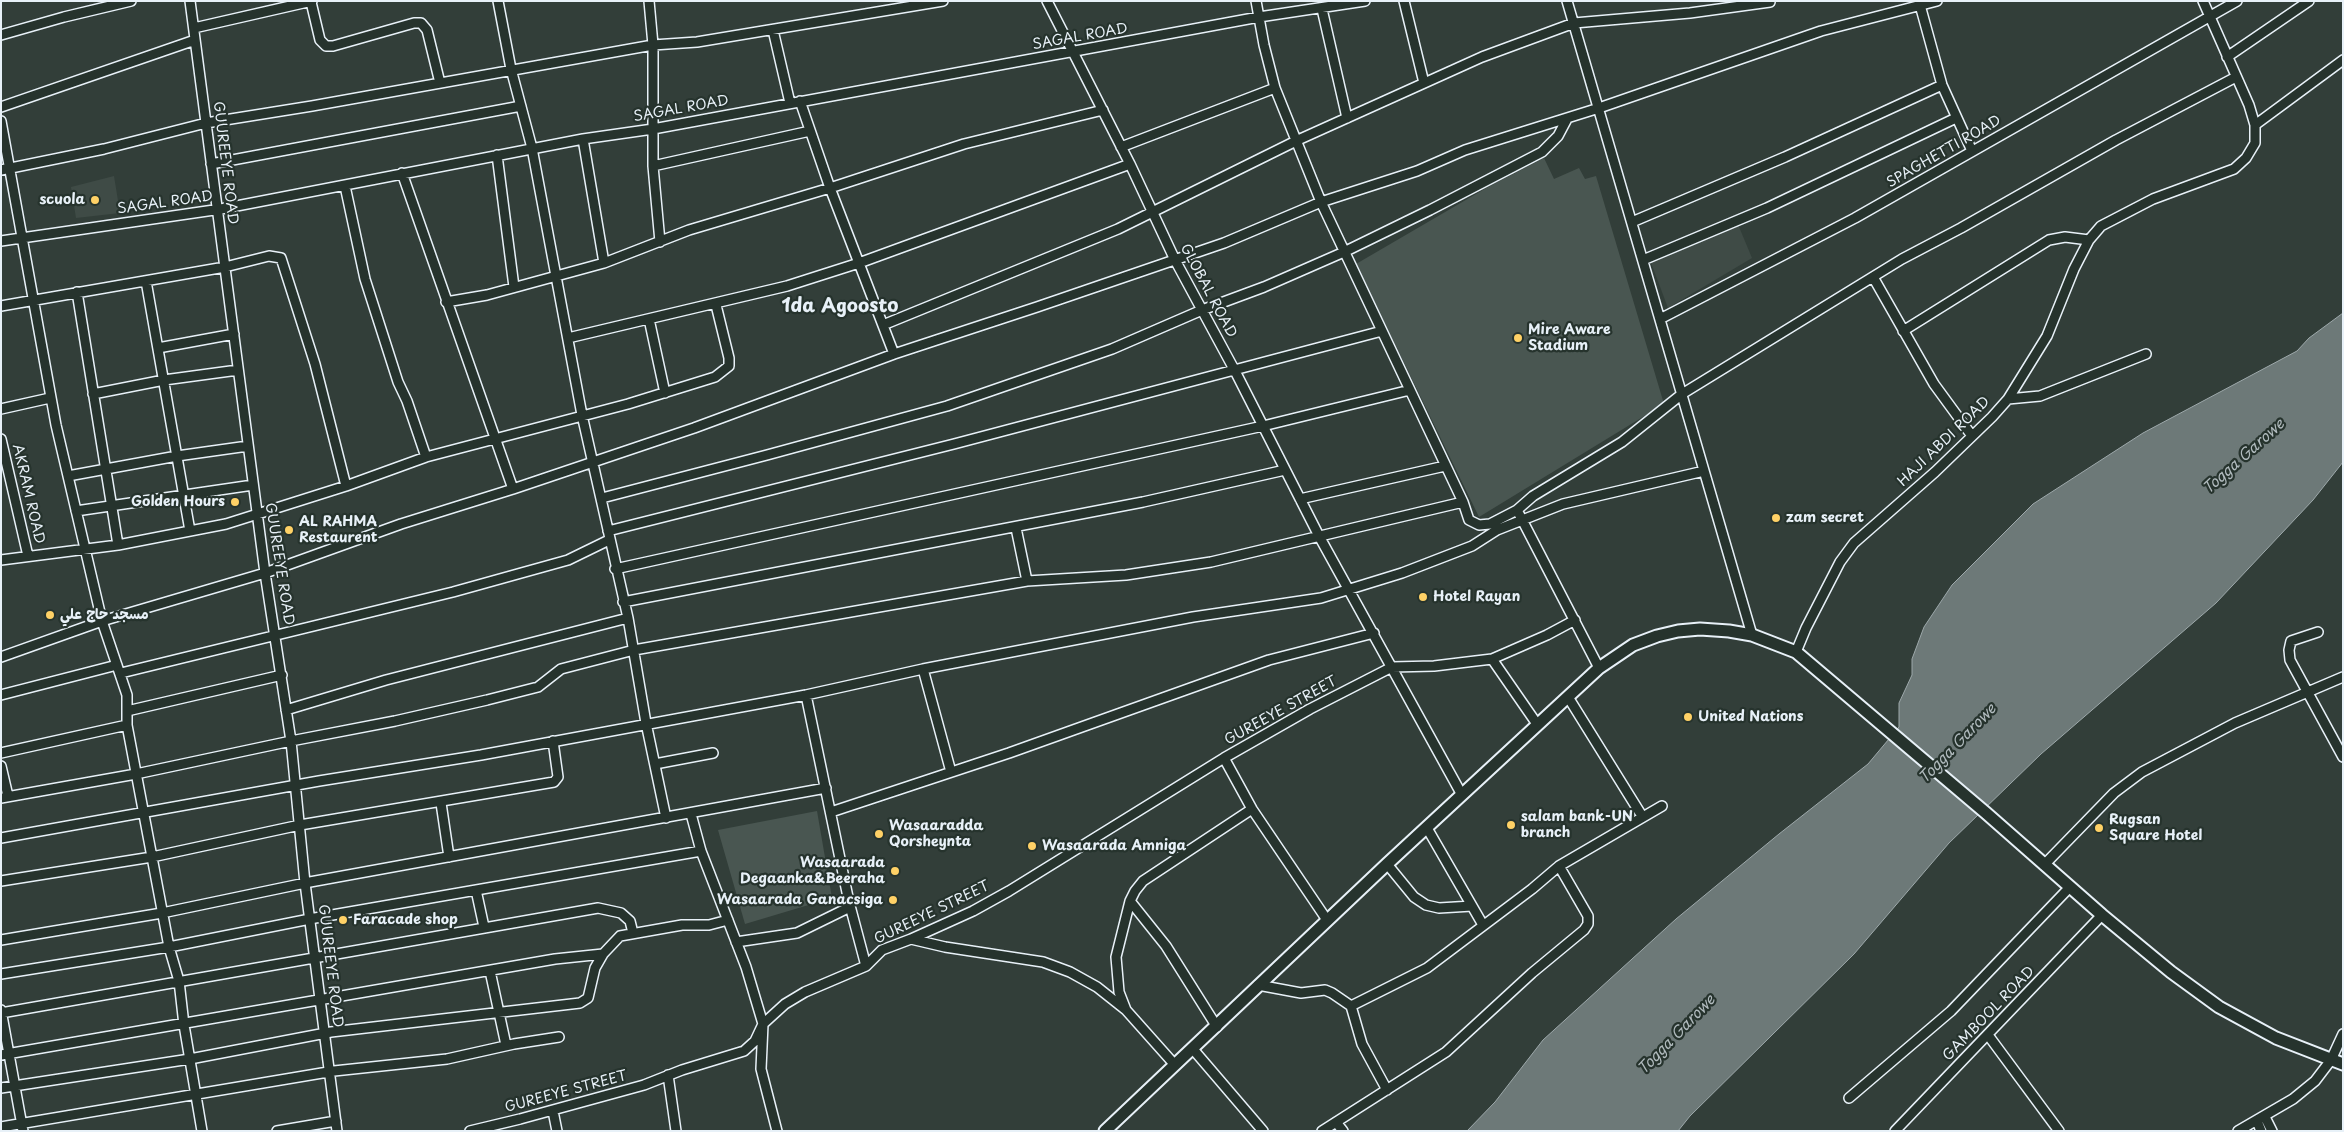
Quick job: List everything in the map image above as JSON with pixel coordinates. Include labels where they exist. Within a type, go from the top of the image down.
[{"type":"main road","points":[[1105,1131],[1192,1048],[1217,1027],[1258,985],[1327,920],[1599,668],[1633,646],[1678,631],[1719,630],[1752,636],[1796,652],[2171,972],[2219,1008],[2276,1038],[2343,1064]]},
{"type":"street","points":[[1,35],[130,1]]},
{"type":"street","name":"GUUREEYE ROAD","points":[[190,1],[265,573],[291,741],[305,883],[337,1126]]},
{"type":"street","points":[[194,28],[311,1],[320,40],[326,46],[333,46],[414,23],[421,23],[427,30],[440,83]]},
{"type":"street","points":[[498,1],[511,69],[532,148],[582,415],[602,498],[615,569],[628,618],[646,723],[666,818]]},
{"type":"street","points":[[649,1],[652,45],[653,166],[660,242]]},
{"type":"street","points":[[1,170],[104,149],[206,122],[652,45],[697,42],[943,1]]},
{"type":"street","name":"GLOBAL ROAD","points":[[1047,1],[1130,164],[1175,260],[1235,371],[1319,536],[1462,795]]},
{"type":"street","points":[[1256,1],[1264,45],[1276,88],[1321,202],[1470,520],[1479,525],[1490,524],[1517,510],[1533,496],[1622,442],[1682,394],[1872,277],[2116,140],[2236,77]]},
{"type":"street","name":"SAGAL ROAD","points":[[1,241],[217,209],[345,186],[532,148],[653,129],[1260,17],[1365,1]]},
{"type":"street","points":[[1404,1],[1424,83]]},
{"type":"street","points":[[1568,1],[1752,636]]},
{"type":"street","points":[[1,657],[102,621],[265,573],[401,524],[513,489],[694,428],[894,354],[1224,243],[1321,202],[1417,171],[1465,150],[1599,108],[1821,31],[1937,1]]},
{"type":"street","points":[[2203,1],[2255,125],[2343,60]]},
{"type":"street","name":"SPAGHETTI ROAD","points":[[1660,319],[1855,218],[2237,1]]},
{"type":"street","points":[[2227,57],[2309,1]]},
{"type":"street","points":[[882,325],[1110,232],[1298,140],[1424,83],[1482,57],[1574,23],[1690,13],[1770,2]]},
{"type":"street","points":[[1920,5],[1942,85],[1972,151]]},
{"type":"street","points":[[1322,9],[1347,118]]},
{"type":"street","points":[[773,30],[790,103]]},
{"type":"street","points":[[1,107],[195,40]]},
{"type":"street","points":[[1632,222],[1785,157],[1942,85]]},
{"type":"street","points":[[1121,147],[1276,88]]},
{"type":"street","points":[[800,101],[830,188],[894,354]]},
{"type":"street","points":[[211,164],[520,106]]},
{"type":"street","points":[[446,302],[487,296],[604,263],[746,213],[830,188],[964,144],[1103,110]]},
{"type":"street","points":[[602,498],[947,406],[1112,349],[1344,252],[1542,152],[1558,136],[1567,118]]},
{"type":"street","points":[[1643,260],[1775,204],[1956,118]]},
{"type":"street","points":[[1,121],[35,301],[50,398],[102,621],[127,695],[126,726],[169,947],[179,981],[184,1025],[202,1131]]},
{"type":"street","name":"HAJI ABDI ROAD","points":[[1796,652],[1806,628],[1840,562],[1854,543],[1972,436],[2008,399],[2047,336],[2074,268],[2089,240],[2101,226],[2152,199],[2234,169],[2246,158],[2255,143],[2255,125]]},
{"type":"street","points":[[653,166],[810,131]]},
{"type":"street","points":[[583,139],[604,263]]},
{"type":"street","points":[[497,155],[514,287]]},
{"type":"street","points":[[568,338],[716,305],[787,286],[859,263],[1130,164]]},
{"type":"street","points":[[402,173],[494,440],[513,489]]},
{"type":"street","points":[[345,186],[365,279],[398,382],[407,400],[426,457]]},
{"type":"street","points":[[1903,331],[2049,240],[2065,237],[2089,240]]},
{"type":"street","points":[[1,306],[225,268],[269,256],[281,258],[315,364],[346,486]]},
{"type":"street","points":[[1872,277],[1934,384],[1972,436]]},
{"type":"street","points":[[146,281],[190,531]]},
{"type":"street","points":[[77,292],[118,545]]},
{"type":"street","points":[[1,560],[118,545],[190,531],[257,514],[346,486],[426,457],[665,393],[714,377],[729,366],[729,358],[716,305]]},
{"type":"street","points":[[649,319],[665,393]]},
{"type":"street","points":[[1,695],[276,636],[453,592],[568,560],[609,536],[658,521],[1382,331]]},
{"type":"street","points":[[158,348],[234,334]]},
{"type":"street","points":[[2008,399],[2040,396],[2146,354]]},
{"type":"street","points":[[93,394],[164,380],[238,370]]},
{"type":"street","points":[[615,569],[1263,426],[1410,390]]},
{"type":"street","points":[[1,409],[50,398]]},
{"type":"street","name":"AKRAM ROAD","points":[[1,439],[28,556]]},
{"type":"street","points":[[68,476],[177,456],[248,446]]},
{"type":"street","points":[[1300,499],[1445,466]]},
{"type":"street","points":[[623,602],[1016,528],[1212,488],[1285,470]]},
{"type":"street","points":[[1,838],[806,695],[923,669],[1193,616],[1321,598],[1349,590],[1472,546],[1497,530],[1563,504],[1704,471]]},
{"type":"street","points":[[76,512],[253,485]]},
{"type":"street","points":[[1,766],[5,797],[136,774],[395,721],[538,687],[561,670],[634,650],[1027,581],[1126,575],[1211,562],[1463,502]]},
{"type":"street","points":[[1517,510],[1599,668]]},
{"type":"street","points":[[1016,528],[1027,581]]},
{"type":"street","points":[[286,710],[386,680],[628,618]]},
{"type":"street","points":[[1392,668],[1434,666],[1492,659],[1547,635],[1575,620]]},
{"type":"street","points":[[2318,632],[2291,641],[2289,650],[2290,660],[2343,757]]},
{"type":"street","points":[[830,812],[951,772],[1269,660],[1374,633]]},
{"type":"street","points":[[1492,659],[1537,724]]},
{"type":"street","name":"GUREEYE STREET","points":[[470,1131],[553,1111],[644,1085],[668,1075],[744,1051],[755,1041],[764,1024],[785,1004],[805,992],[866,966],[882,950],[973,911],[1009,891],[1224,758],[1310,709],[1392,668]]},
{"type":"street","points":[[923,669],[951,772]]},
{"type":"street","points":[[127,711],[282,675]]},
{"type":"street","points":[[2044,865],[2114,793],[2142,772],[2234,723],[2343,677]]},
{"type":"street","points":[[806,695],[850,907],[866,966]]},
{"type":"street","points":[[1568,697],[1642,816]]},
{"type":"street","points":[[1,753],[126,726]]},
{"type":"street","points":[[1,881],[152,856],[300,825],[441,803],[554,782],[558,777],[553,741]]},
{"type":"street","points":[[656,764],[713,752]]},
{"type":"street","points":[[1224,758],[1252,809],[1327,920]]},
{"type":"street","points":[[1,940],[162,913],[305,883],[826,788]]},
{"type":"street","points":[[441,803],[449,857]]},
{"type":"street","points":[[1351,1006],[1427,968],[1532,889],[1559,866],[1662,806]]},
{"type":"street","points":[[1126,1010],[1119,992],[1115,970],[1116,957],[1130,901],[1143,881],[1252,809]]},
{"type":"street","points":[[690,814],[701,851],[728,920],[764,1024],[761,1069],[777,1131]]},
{"type":"street","points":[[1427,828],[1483,925]]},
{"type":"street","points":[[1,974],[169,947],[310,919],[701,851]]},
{"type":"street","points":[[1387,864],[1414,897],[1426,905],[1439,908],[1472,906]]},
{"type":"street","points":[[1322,1131],[1446,1052],[1526,979],[1584,930],[1588,924],[1588,916],[1559,866]]},
{"type":"street","points":[[1849,1098],[1951,1011],[2070,887]]},
{"type":"street","points":[[476,890],[484,926]]},
{"type":"street","points":[[1130,901],[1166,946],[1217,1027]]},
{"type":"street","points":[[736,942],[797,933],[850,907]]},
{"type":"street","points":[[22,1127],[15,1086],[5,1055],[1,1012],[484,926],[598,908],[621,913],[630,921],[634,933]]},
{"type":"street","name":"GAMBOOL ROAD","points":[[1895,1131],[2102,915]]},
{"type":"street","points":[[1,1088],[190,1059],[325,1034],[500,1011],[580,1003],[588,998],[595,968],[603,954],[620,936],[682,925],[709,925],[728,920]]},
{"type":"street","points":[[911,939],[945,947],[1044,962],[1070,972],[1097,987],[1126,1010],[1174,1065]]},
{"type":"street","points":[[5,1055],[555,959],[603,954]]},
{"type":"street","points":[[490,971],[506,1045]]},
{"type":"street","points":[[1258,985],[1301,993],[1325,990],[1332,992],[1351,1006],[1362,1044],[1387,1090]]},
{"type":"street","points":[[2238,1131],[2293,1099],[2315,1081],[2331,1060],[2343,1034]]},
{"type":"street","points":[[1988,1035],[2059,1131]]},
{"type":"street","points":[[1,1127],[22,1127],[330,1072],[447,1060],[506,1045],[559,1037]]},
{"type":"street","points":[[1192,1048],[1263,1131]]},
{"type":"street","points":[[668,1075],[676,1131]]},
{"type":"street","points":[[553,1111],[557,1131]]},
{"type":"street","points":[[2261,1119],[2261,1131]]},
{"type":"street","points":[[2261,1119],[2272,1131]]},
{"type":"street","points":[[1336,1122],[1342,1131]]},
{"type":"street","points":[[277,1131],[337,1126]]},
{"type":"shaded area","name":"Mire Aware Stadium","points":[[1544,158],[1554,179],[1579,168],[1585,179],[1596,176],[1664,404],[1479,517],[1356,264],[1488,187]]},
{"type":"shaded area","name":"scuola","points":[[114,176],[120,213],[76,218],[71,187]]},
{"type":"shaded area","points":[[1737,222],[1752,258],[1668,308],[1650,260]]},
{"type":"shaded area","points":[[817,811],[832,898],[745,924],[718,830]]},
{"type":"water","name":"Togga Garowe","points":[[2343,313],[2343,462],[2313,500],[2216,603],[2041,754],[1949,843],[1854,954],[1690,1116],[1678,1131],[1467,1131],[1495,1102],[1543,1040],[1676,919],[1868,764],[1899,727],[1899,703],[1912,675],[1912,659],[1924,627],[1952,585],[2033,504],[2143,433],[2297,351],[2309,338]]},
{"type":"place","name":"scuola","points":[[95,200]]},
{"type":"place","name":"Mire Aware Stadium","points":[[1518,338]]},
{"type":"place","name":"Golden Hours","points":[[235,502]]},
{"type":"place","name":"zam secret","points":[[1776,518]]},
{"type":"place","name":"AL RAHMA Restaurent","points":[[289,530]]},
{"type":"place","name":"Hotel Rayan","points":[[1423,597]]},
{"type":"place","name":"مسجد حاج علي","points":[[50,615]]},
{"type":"place","name":"United Nations","points":[[1688,717]]},
{"type":"place","name":"salam bank-UN branch","points":[[1511,825]]},
{"type":"place","name":"Rugsan Square Hotel","points":[[2099,828]]},
{"type":"place","name":"Wasaaradda Qorsheynta","points":[[879,834]]},
{"type":"place","name":"Wasaarada Amniga","points":[[1032,846]]},
{"type":"place","name":"Wasaarada Degaanka&Beeraha","points":[[895,871]]},
{"type":"place","name":"Wasaarada Ganacsiga","points":[[893,900]]},
{"type":"place","name":"Faracade shop","points":[[343,920]]},
{"type":"district","name":"1da Agoosto","points":[[840,307]]}]
